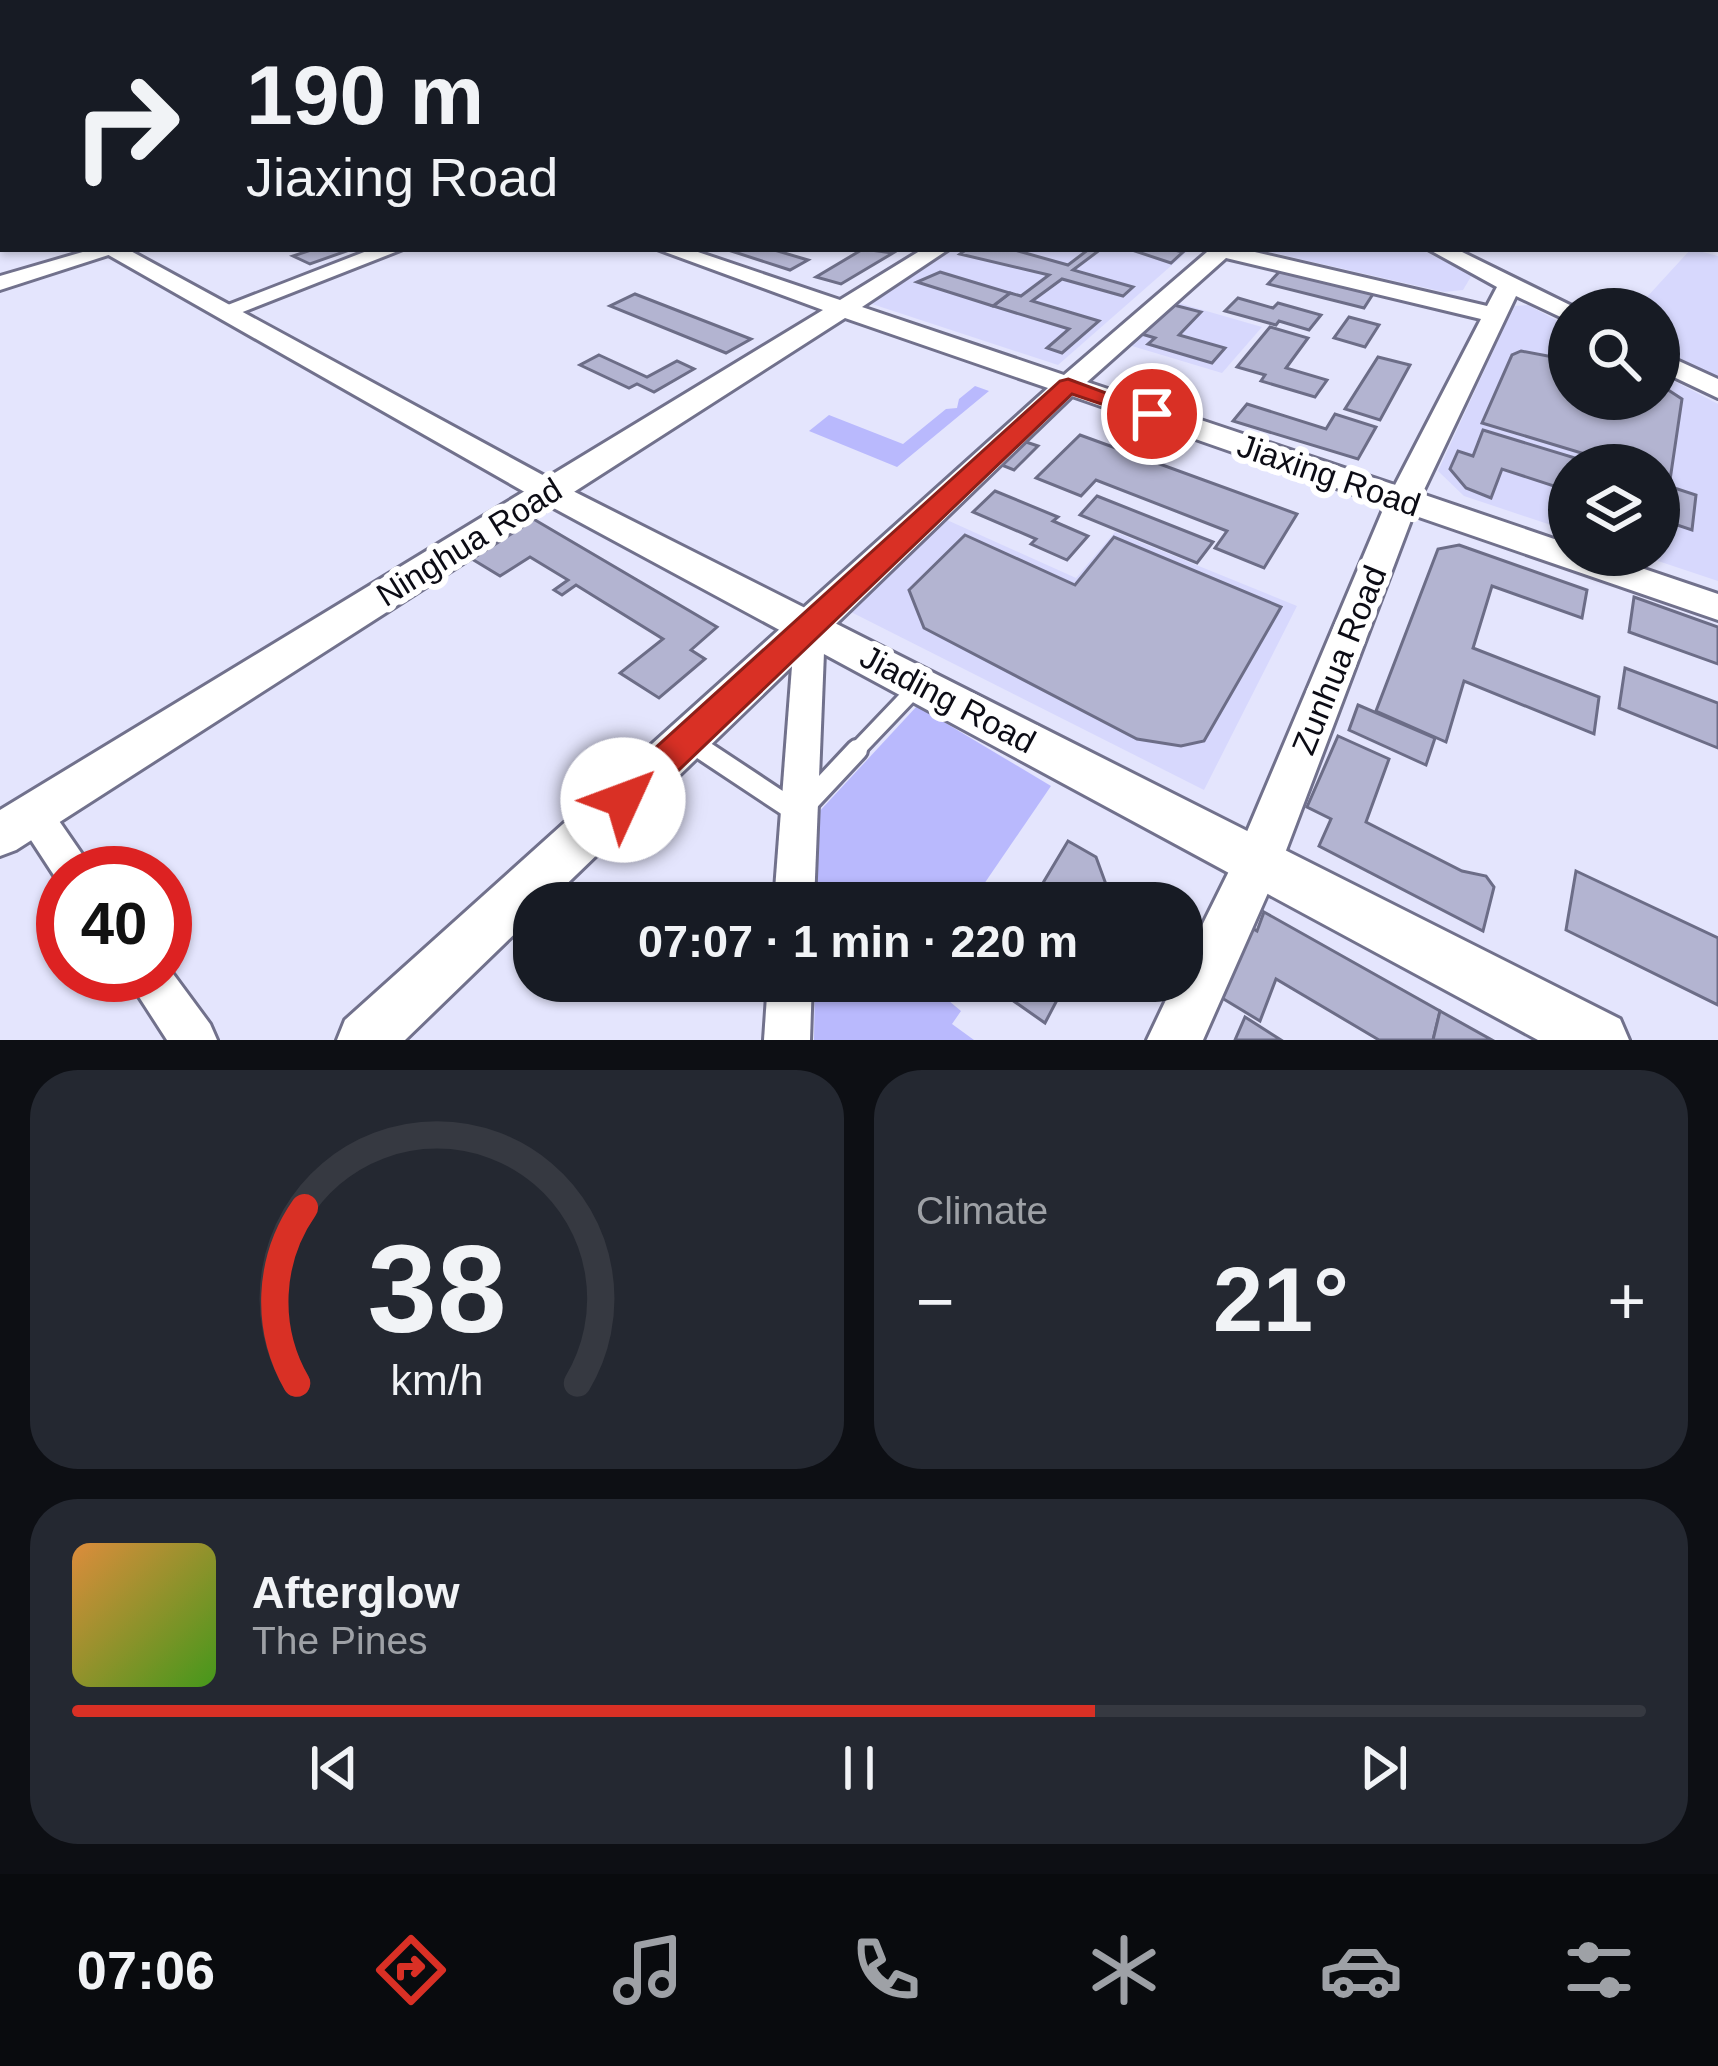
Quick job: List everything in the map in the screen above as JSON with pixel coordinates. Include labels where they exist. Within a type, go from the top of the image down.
[{"type":"main road","name":"Jiading Road","points":[[119,252],[549,492],[1599,1040]]},
{"type":"street","points":[[0,283],[103,252]]},
{"type":"street","points":[[227,310],[384,252]]},
{"type":"street","name":"Jiaxing Road","points":[[677,252],[1718,607]]},
{"type":"street","name":"Ninghua Road","points":[[17,825],[933,252]]},
{"type":"street","points":[[365,1040],[1216,252]]},
{"type":"street","points":[[1227,252],[1495,315]]},
{"type":"street","points":[[1454,252],[1548,303]]},
{"type":"street","name":"Zunhua Road","points":[[1175,1040],[1258,861],[1403,500],[1510,284]]},
{"type":"street","points":[[1680,371],[1718,390]]},
{"type":"street","points":[[795,882],[810,627]]},
{"type":"street","points":[[17,825],[42,846]]},
{"type":"street","points":[[167,1002],[194,1040]]},
{"type":"street","points":[[787,1040],[789,1002]]},
{"type":"lane","points":[[688,740],[798,814],[919,684]]},
{"type":"shaded area","points":[[949,252],[1187,252],[1058,365],[869,303]]},
{"type":"shaded area","points":[[1269,252],[1426,252],[1472,275],[1463,290],[1444,292]]},
{"type":"shaded area","points":[[1688,252],[1718,256],[1718,378],[1680,359],[1680,288],[1655,288]]},
{"type":"shaded area","points":[[1168,300],[1262,327],[1222,373],[1122,343]]},
{"type":"shaded area","points":[[1528,305],[1548,316],[1548,420],[1680,420],[1680,384],[1718,404],[1718,581],[1680,568],[1680,444],[1548,444],[1548,524],[1464,496],[1438,471],[1514,306]]},
{"type":"shaded area","points":[[975,386],[989,391],[897,467],[809,431],[829,415],[903,444],[946,409],[957,408],[959,399]]},
{"type":"shaded area","points":[[947,520],[1076,578],[1115,532],[1297,606],[1204,790],[851,612]]},
{"type":"shaded area","points":[[917,706],[1051,786],[985,882],[815,882],[816,815]]},
{"type":"shaded area","points":[[815,1002],[950,1002],[961,1011],[952,1024],[974,1040],[814,1040]]},
{"type":"building","points":[[305,252],[344,252],[310,264],[293,256]]},
{"type":"building","points":[[734,252],[781,252],[808,260],[790,270]]},
{"type":"building","points":[[858,252],[893,253],[841,284],[816,277]]},
{"type":"building","points":[[1022,252],[1068,265],[1085,252],[1097,252],[1073,270],[1133,287],[1123,296],[1062,279],[1032,301],[1099,321],[1062,353],[1047,348],[1069,329],[993,306],[1010,293],[1021,296],[1049,275],[960,254]]},
{"type":"building","points":[[1138,252],[1183,252],[1171,263]]},
{"type":"building","points":[[1280,271],[1373,294],[1364,308],[1268,284]]},
{"type":"building","points":[[940,272],[1010,293],[993,306],[917,282]]},
{"type":"building","points":[[635,294],[751,339],[726,353],[610,306]]},
{"type":"building","points":[[1238,298],[1321,315],[1309,330],[1279,321],[1276,325],[1225,311]]},
{"type":"building","points":[[1166,303],[1201,312],[1179,335],[1225,348],[1212,363],[1148,344],[1155,338],[1135,332]]},
{"type":"building","points":[[1349,317],[1379,325],[1365,347],[1334,338]]},
{"type":"building","points":[[1270,327],[1308,338],[1286,368],[1327,380],[1315,397],[1261,381],[1265,375],[1237,367]]},
{"type":"building","points":[[1521,351],[1548,356],[1548,420],[1679,420],[1675,444],[1552,444],[1482,423],[1512,355]]},
{"type":"building","points":[[599,355],[647,377],[677,361],[694,369],[654,392],[637,384],[629,388],[580,365]]},
{"type":"building","points":[[1378,357],[1410,365],[1380,420],[1345,409]]},
{"type":"building","points":[[1247,404],[1326,429],[1335,414],[1376,427],[1358,459],[1233,421]]},
{"type":"building","points":[[1483,430],[1548,450],[1548,484],[1502,469],[1491,498],[1466,488],[1450,469],[1458,451],[1473,456]]},
{"type":"building","points":[[1080,435],[1297,514],[1264,568],[1215,548],[1227,531],[1096,480],[1081,496],[1036,478]]},
{"type":"building","points":[[1023,441],[1038,446],[1014,470],[999,464]]},
{"type":"building","points":[[1680,490],[1696,495],[1692,530],[1680,526]]},
{"type":"building","points":[[995,491],[1058,517],[1053,521],[1088,536],[1067,560],[1031,544],[1036,539],[973,512]]},
{"type":"building","points":[[1097,496],[1213,542],[1197,563],[1080,515]]},
{"type":"building","points":[[530,517],[717,627],[691,650],[705,659],[659,698],[620,673],[663,639],[576,585],[562,595],[554,590],[568,580],[530,557],[500,576],[467,556]]},
{"type":"building","points":[[965,535],[1075,585],[1114,537],[1281,607],[1204,741],[1181,746],[1137,739],[924,628],[909,590]]},
{"type":"building","points":[[1459,545],[1587,590],[1582,618],[1492,586],[1473,648],[1599,697],[1594,734],[1464,681],[1446,742],[1376,711],[1438,549]]},
{"type":"building","points":[[1634,597],[1718,627],[1718,664],[1629,632]]},
{"type":"building","points":[[1625,668],[1718,703],[1718,748],[1619,708]]},
{"type":"building","points":[[1358,705],[1435,738],[1426,765],[1349,730]]},
{"type":"building","points":[[1338,736],[1389,759],[1366,822],[1462,871],[1486,876],[1494,887],[1483,931],[1319,846],[1331,819],[1307,807]]},
{"type":"building","points":[[1068,841],[1096,857],[1105,882],[1044,882]]},
{"type":"building","points":[[1576,871],[1718,938],[1718,1005],[1566,930]]},
{"type":"building","points":[[1264,912],[1440,1011],[1433,1040],[1379,1040],[1276,979],[1260,1021],[1212,992],[1242,922],[1257,931]]},
{"type":"building","points":[[1015,1002],[1056,1002],[1045,1023]]},
{"type":"building","points":[[1440,1011],[1492,1040],[1433,1040]]},
{"type":"building","points":[[1245,1017],[1281,1040],[1235,1040]]},
{"type":"route","points":[[623,800],[1068,386],[1152,414]]}]
